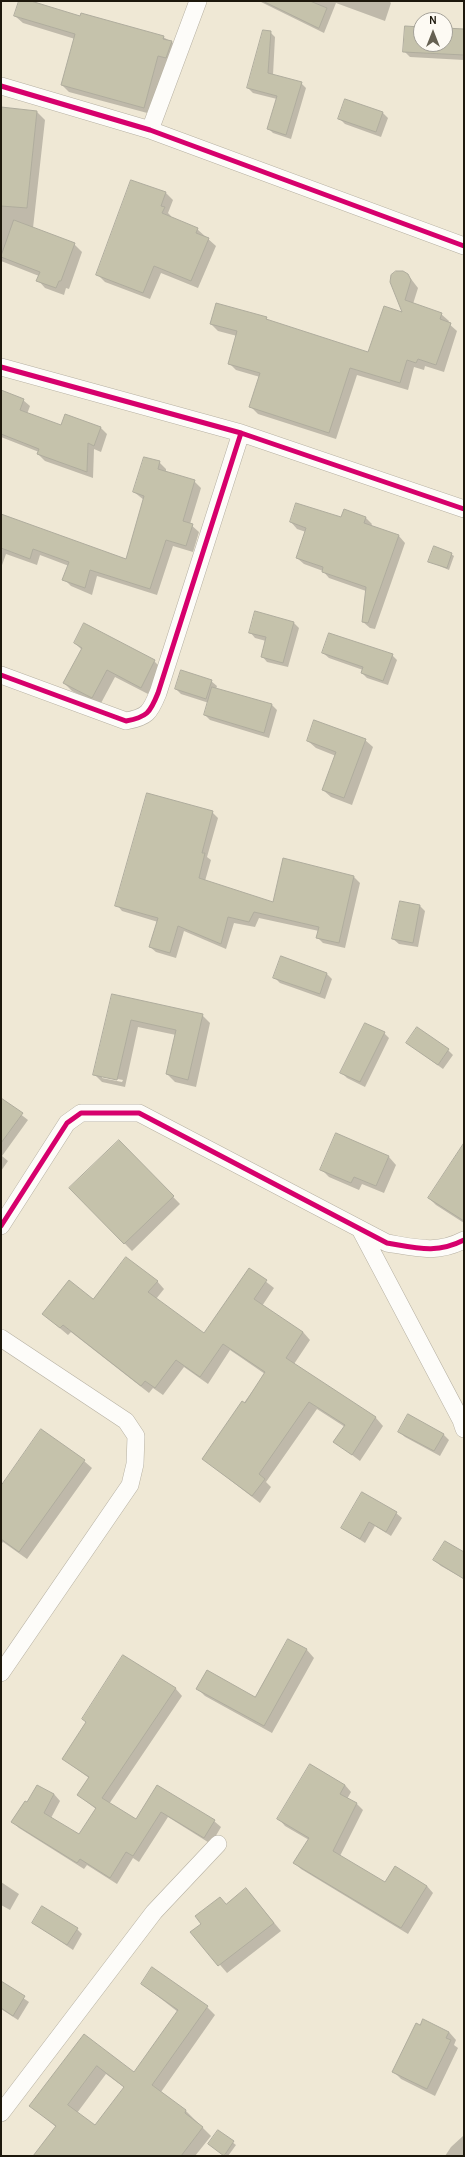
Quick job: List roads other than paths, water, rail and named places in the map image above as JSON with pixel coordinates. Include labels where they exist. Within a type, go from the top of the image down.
[{"type":"street","points":[[150,130],[198,1]]},
{"type":"street","points":[[1,86],[150,130],[464,246]]},
{"type":"street","points":[[1,367],[241,432],[464,509]]},
{"type":"street","points":[[1,675],[126,721],[142,718],[151,709],[241,432]]},
{"type":"street","points":[[1,1226],[67,1123],[81,1113],[139,1113],[387,1243],[422,1249],[449,1248],[464,1240]]},
{"type":"street","points":[[360,1229],[461,1420],[464,1429]]},
{"type":"street","points":[[1,1338],[126,1422],[136,1436],[136,1464],[130,1485],[3,1665]]},
{"type":"street","points":[[1,2112],[154,1912],[218,1844]]}]
